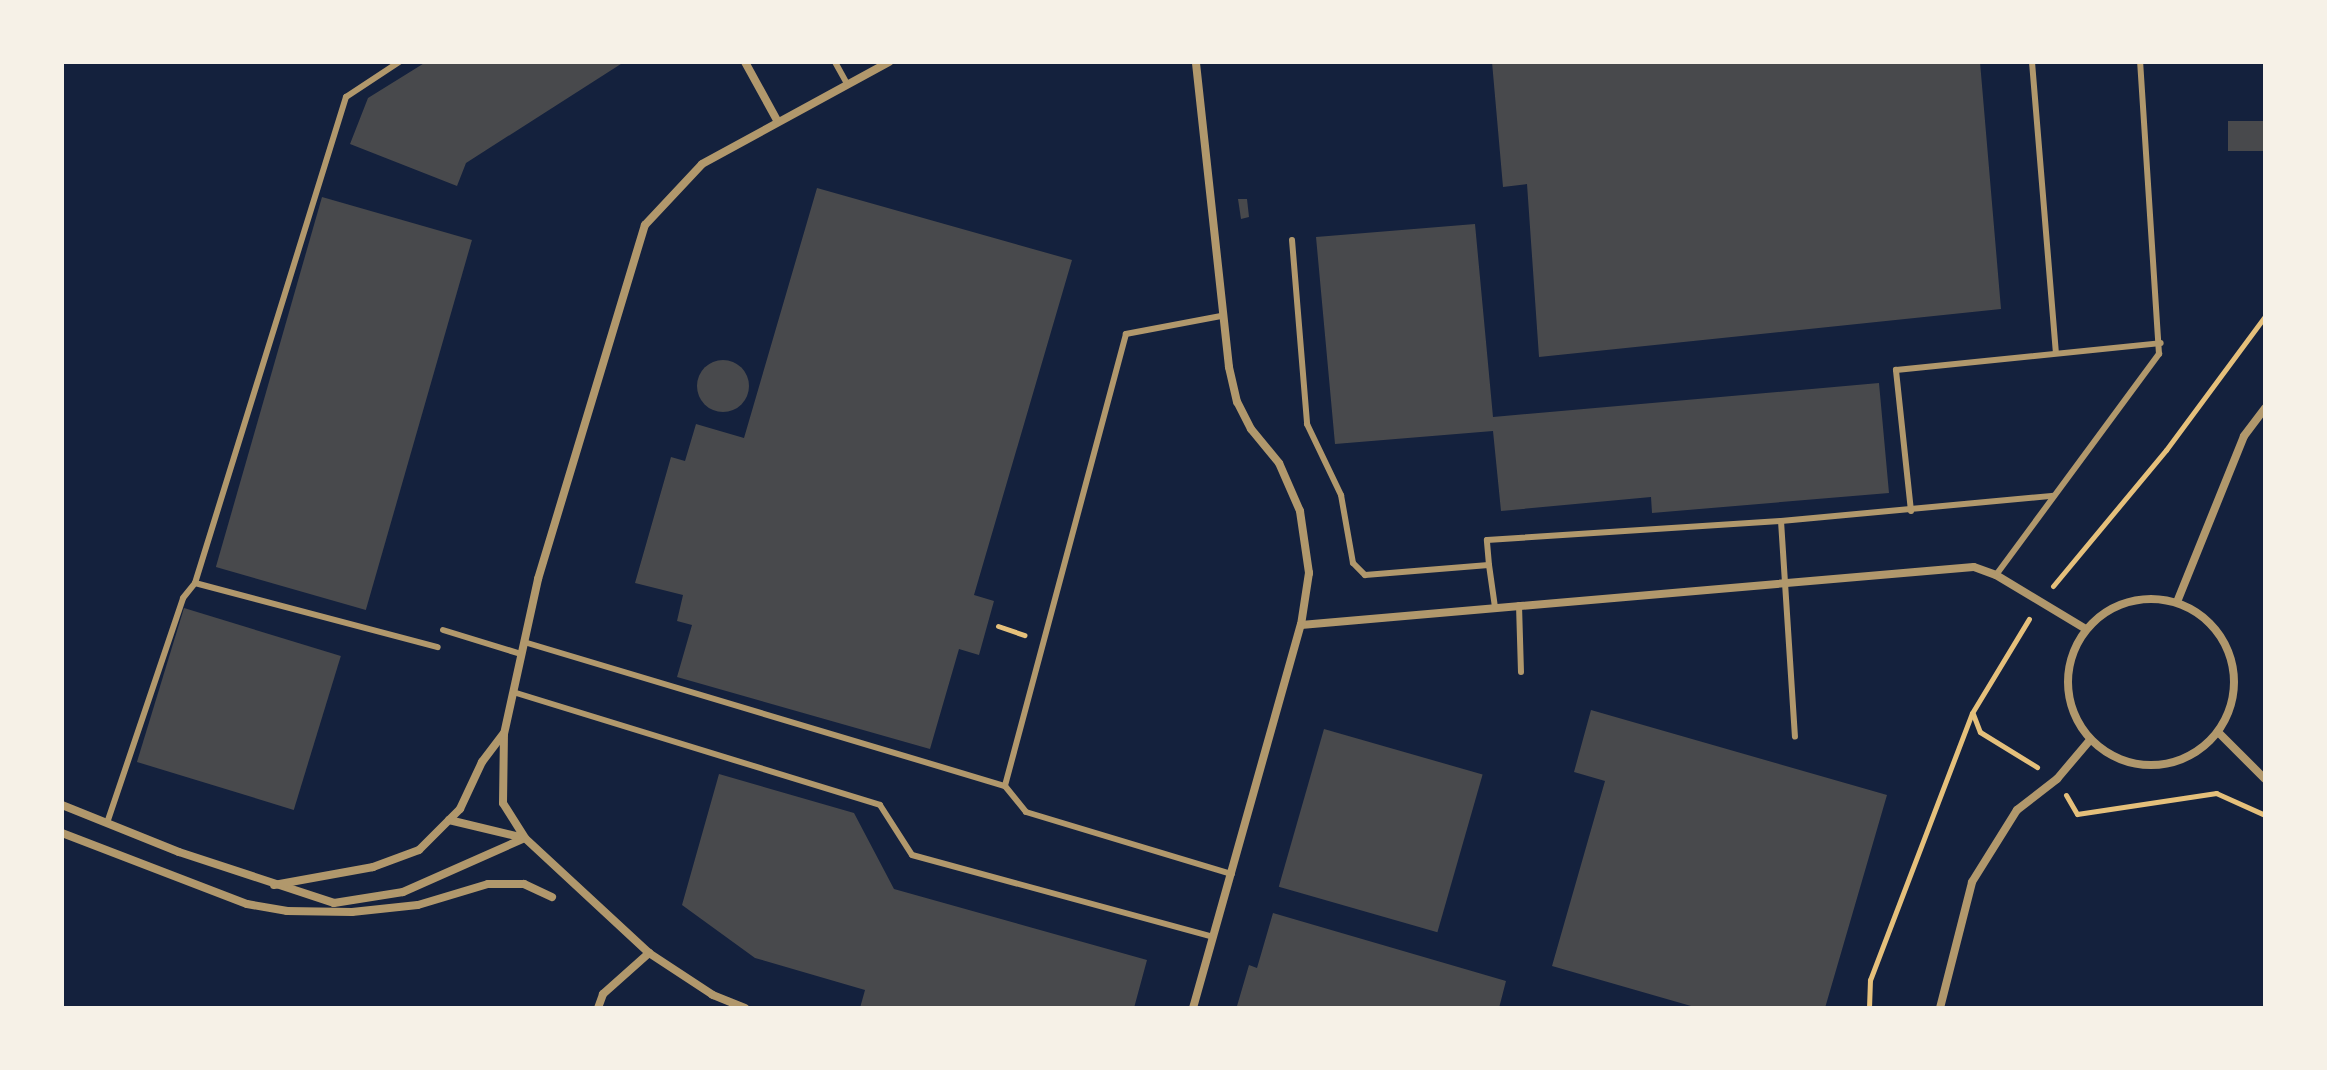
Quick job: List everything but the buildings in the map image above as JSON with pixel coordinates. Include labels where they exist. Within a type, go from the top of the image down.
[{"type":"street","points":[[745,62],[778,122]]},
{"type":"street","points":[[745,1008],[713,995],[649,953],[525,838],[503,803],[504,734],[538,579],[645,225],[702,164],[889,62]]},
{"type":"street","points":[[1193,1008],[1301,625],[1309,573],[1300,511],[1279,463],[1251,429],[1237,402],[1221,316],[1196,62]]},
{"type":"street","points":[[2177,602],[2244,436],[2265,408]]},
{"type":"street","points":[[1301,625],[1974,567],[1996,575],[2086,629]]},
{"type":"street","points":[[2146,598],[2177,602],[2201,614],[2220,633],[2233,662],[2234,699],[2219,733],[2192,756],[2158,766],[2122,761],[2090,740],[2073,713],[2067,680],[2072,652],[2086,629],[2119,604],[2146,598]]},
{"type":"street","points":[[2219,733],[2265,779]]},
{"type":"street","points":[[273,885],[385,863],[419,850],[460,809],[482,762],[504,734]]},
{"type":"street","points":[[1940,1008],[1972,882],[2017,810],[2057,779],[2090,740]]},
{"type":"street","points":[[62,805],[273,885],[334,903],[403,892],[525,838]]},
{"type":"street","points":[[449,820],[525,838]]},
{"type":"street","points":[[62,833],[247,904],[287,911],[352,912],[418,905],[488,884],[524,884],[552,897]]},
{"type":"street","points":[[598,1008],[603,994],[649,953]]},
{"type":"lane","points":[[107,823],[183,598],[195,583],[346,97],[399,62]]},
{"type":"lane","points":[[835,62],[847,84]]},
{"type":"lane","points":[[2032,62],[2056,353]]},
{"type":"lane","points":[[1996,575],[2159,354],[2161,343],[2140,62]]},
{"type":"lane","points":[[1292,240],[1307,424],[1341,495],[1353,563],[1365,575],[1489,565]]},
{"type":"lane","points":[[1005,786],[1126,334],[1221,316]]},
{"type":"lane","points":[[1911,511],[1896,370],[2161,343]]},
{"type":"lane","points":[[1495,607],[1487,540],[1911,511],[2052,496]]},
{"type":"lane","points":[[1781,521],[1795,737]]},
{"type":"lane","points":[[195,583],[438,647]]},
{"type":"lane","points":[[1519,605],[1521,672]]},
{"type":"lane","points":[[443,630],[521,654]]},
{"type":"lane","points":[[524,642],[1005,786],[1026,812],[1232,874]]},
{"type":"lane","points":[[513,692],[880,805],[912,855],[1213,937]]},
{"type":"path","points":[[1869,1008],[1870,980],[1972,713],[2040,601],[2166,450],[2265,316]]},
{"type":"path","points":[[1972,713],[1980,732],[2057,779],[2077,814],[2216,793],[2265,815]]}]
